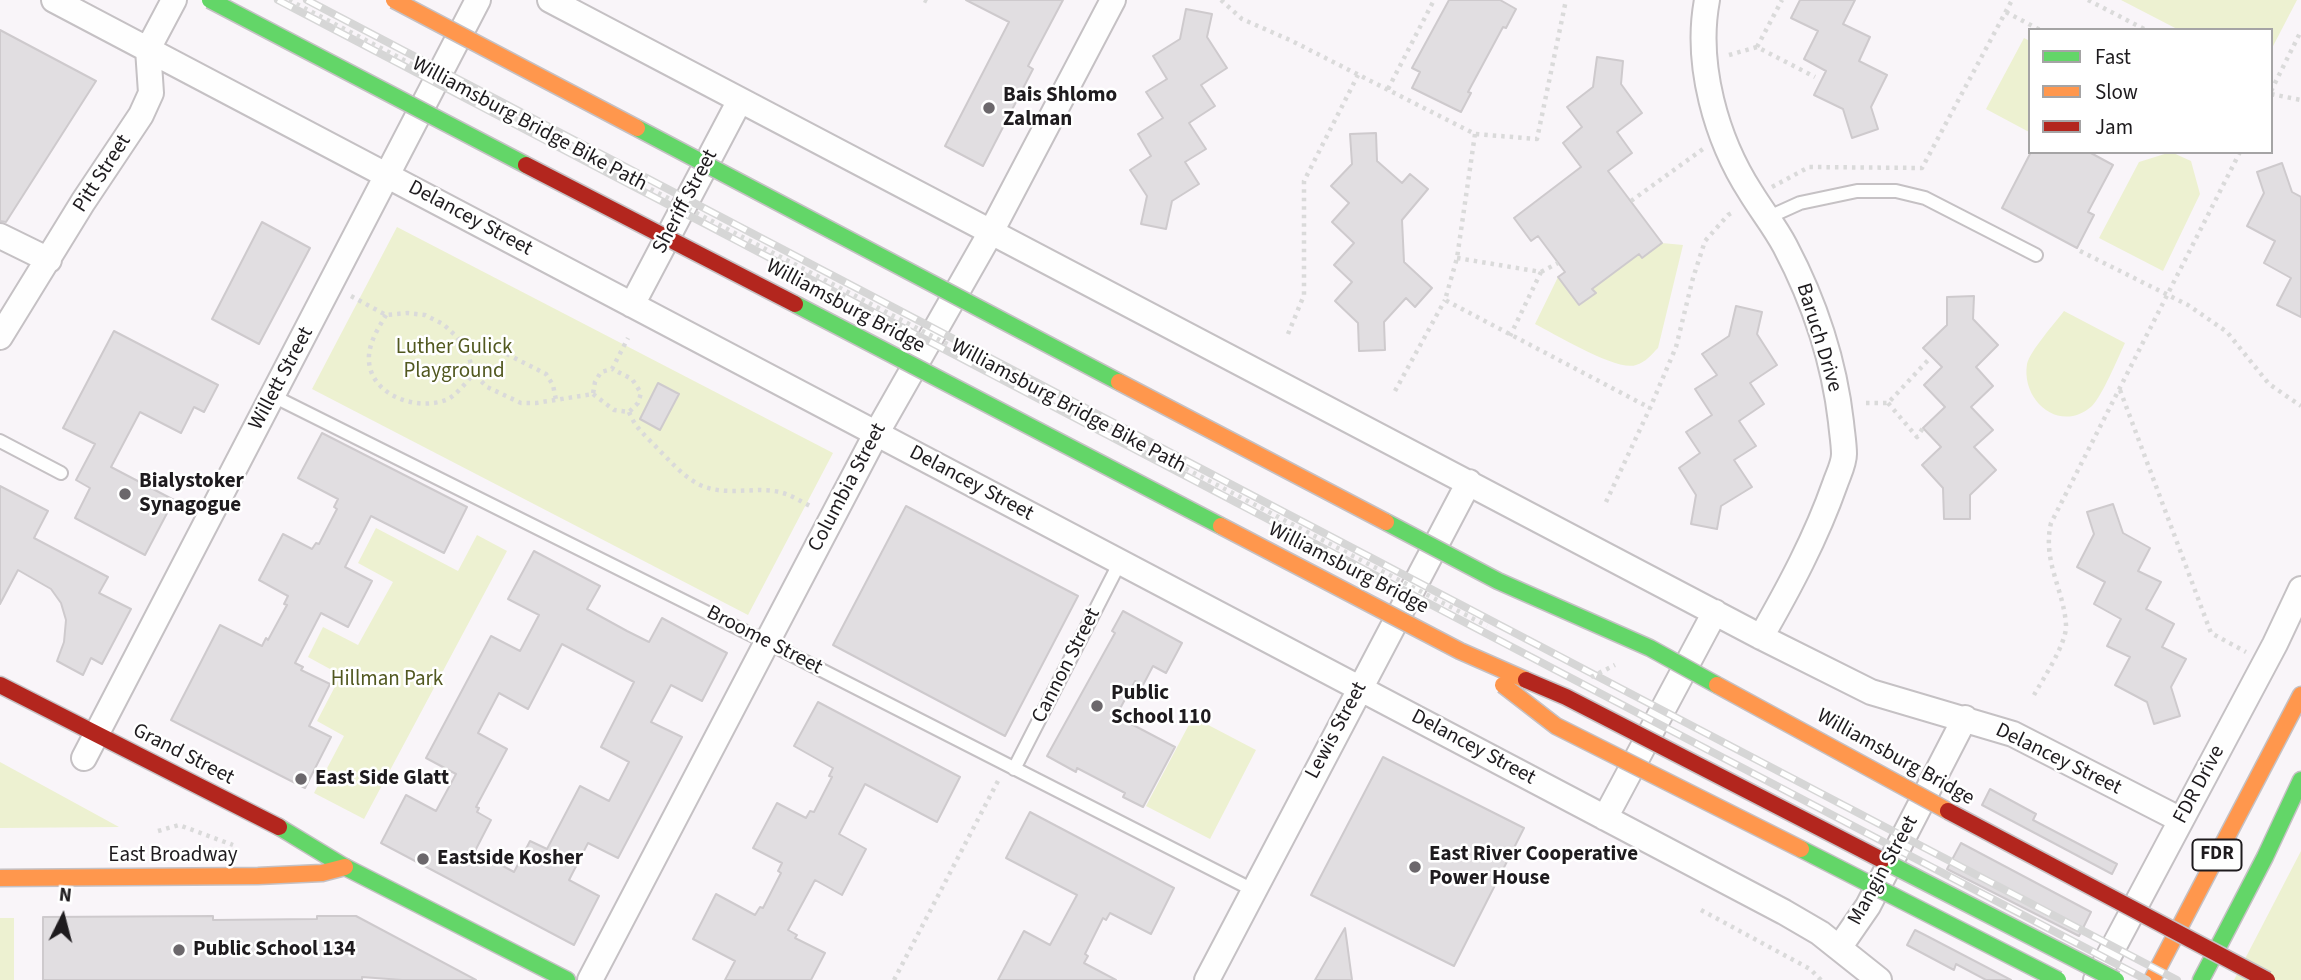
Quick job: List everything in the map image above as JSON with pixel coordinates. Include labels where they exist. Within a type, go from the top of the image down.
[{"type":"main road","name":"Williamsburg Bridge","points":[[210,0],[1460,651],[1566,697],[2116,980]]},
{"type":"main road","name":"Williamsburg Bridge","points":[[394,0],[1498,581],[1650,648],[1984,831],[2267,980]]},
{"type":"main road","name":"Williamsburg Bridge","points":[[1498,581],[1589,638]]},
{"type":"main road","name":"Williamsburg Bridge","points":[[1460,651],[1556,726],[2058,980]]},
{"type":"main road","points":[[1658,680],[1693,699]]},
{"type":"main road","name":"Grand Street","points":[[0,685],[280,828],[345,867],[566,980]]},
{"type":"main road","name":"FDR","points":[[2152,980],[2301,695]]},
{"type":"main road","points":[[2237,781],[2282,731]]},
{"type":"main road","name":"FDR","points":[[2194,969],[2265,857],[2301,780]]},
{"type":"main road","points":[[2265,857],[2301,799]]},
{"type":"main road","name":"Williamsburg Bridge","points":[[1896,808],[1931,827]]},
{"type":"main road","name":"Grand Street","points":[[263,837],[345,867]]},
{"type":"main road","name":"East Broadway","points":[[0,877],[258,876],[322,873],[345,867]]},
{"type":"main road","points":[[2144,936],[2161,908]]},
{"type":"main road","points":[[2112,923],[2144,936],[2194,969],[2220,980]]},
{"type":"street","name":"Delancey Street","points":[[54,0],[1784,912],[1820,933],[1880,980]]},
{"type":"street","points":[[148,49],[174,0]]},
{"type":"street","name":"Willett Street","points":[[84,757],[478,0]]},
{"type":"street","name":"Delancey Street","points":[[550,0],[1761,637],[1871,692],[2013,734],[2181,820]]},
{"type":"street","name":"Columbia Street","points":[[590,980],[876,434],[990,232],[1113,0]]},
{"type":"street","name":"Baruch Drive","points":[[1707,0],[1705,46],[1717,119],[1731,156],[1810,299],[1827,351],[1839,405],[1844,456],[1823,518],[1792,583],[1761,637]]},
{"type":"street","name":"Pitt Street","points":[[0,337],[146,104],[151,93],[148,49]]},
{"type":"street","name":"Sheriff Street","points":[[632,305],[740,100]]},
{"type":"street","points":[[0,236],[49,260]]},
{"type":"street","name":"Lewis Street","points":[[1207,980],[1469,482]]},
{"type":"street","name":"FDR Drive","points":[[2096,980],[2275,644],[2301,589]]},
{"type":"street","points":[[1605,818],[1715,612]]},
{"type":"street","name":"Mangin Street","points":[[1839,948],[1868,906],[1965,718]]},
{"type":"lane","points":[[1762,208],[1857,191],[1896,191],[1925,198],[2036,255]]},
{"type":"lane","name":"Broome Street","points":[[273,396],[767,642],[1254,890]]},
{"type":"lane","points":[[0,441],[61,473]]},
{"type":"lane","name":"Cannon Street","points":[[1010,767],[1121,562]]},
{"type":"path","name":"Williamsburg Bridge Bike Path","points":[[289,0],[1488,627]]},
{"type":"path","points":[[924,0],[930,3]]},
{"type":"path","points":[[1221,0],[1242,19],[1292,41],[1475,134],[1536,139],[1566,0]]},
{"type":"path","points":[[1388,90],[1434,0]]},
{"type":"path","points":[[1757,47],[1783,0]]},
{"type":"path","points":[[1605,502],[1676,347],[1705,241],[1728,215],[1762,208],[1781,180],[1809,167],[1922,168],[2012,0]]},
{"type":"path","points":[[2088,0],[2142,28]]},
{"type":"path","points":[[2006,12],[2036,28]]},
{"type":"path","points":[[2273,88],[2301,31]]},
{"type":"path","points":[[1729,55],[1757,47],[1815,77]]},
{"type":"path","points":[[1288,334],[1304,295],[1304,181],[1358,75]]},
{"type":"path","points":[[2273,93],[2301,100]]},
{"type":"path","points":[[1395,391],[1445,300],[1457,258],[1475,134]]},
{"type":"path","points":[[1631,201],[1707,146]]},
{"type":"path","points":[[2034,695],[2061,643],[2066,627],[2049,552],[2048,534],[2051,523],[2240,154]]},
{"type":"path","points":[[2080,251],[2188,305],[2227,332],[2269,384],[2301,406]]},
{"type":"path","points":[[1457,258],[1541,272]]},
{"type":"path","points":[[1510,336],[1541,272],[1558,263]]},
{"type":"path","points":[[350,296],[386,315],[425,315],[450,330],[467,351],[474,374],[487,387],[521,403],[593,394],[614,410],[629,412]]},
{"type":"path","points":[[1445,300],[1650,408]]},
{"type":"path","points":[[386,315],[373,340],[369,355],[371,373],[380,386],[394,397],[406,402],[446,399],[474,374]]},
{"type":"path","points":[[612,369],[628,338]]},
{"type":"path","points":[[467,351],[489,345],[546,374],[553,385],[556,400]]},
{"type":"path","points":[[1866,403],[1888,402],[1931,357]]},
{"type":"path","points":[[593,394],[594,382],[601,372],[612,369],[632,379],[641,393],[638,403],[629,412]]},
{"type":"path","points":[[2120,390],[2211,633],[2247,652]]},
{"type":"path","points":[[1888,402],[1917,437],[1923,428]]},
{"type":"path","points":[[629,412],[633,423],[670,461],[687,477],[702,485],[738,492],[785,494],[810,506]]},
{"type":"path","points":[[894,980],[1010,767]]},
{"type":"path","points":[[158,831],[179,825],[240,848]]},
{"type":"path","points":[[1701,910],[1810,969],[1821,980]]},
{"type":"green space","points":[[2121,0],[2297,0],[2273,46],[2273,28],[2175,28]]},
{"type":"green space","points":[[2024,38],[2028,40],[2028,131],[1986,109]]},
{"type":"green space","points":[[2165,154],[2175,154],[2191,161],[2200,194],[2163,271],[2099,238],[2139,162]]},
{"type":"green space","name":"Luther Gulick Playground","points":[[397,227],[833,453],[748,615],[312,389]]},
{"type":"green space","points":[[1662,243],[1683,245],[1658,348],[1643,362],[1627,366],[1615,363],[1535,324],[1558,277],[1580,305],[1595,293],[1592,289],[1639,254],[1642,258]]},
{"type":"green space","points":[[2064,311],[2125,343],[2096,401],[2080,414],[2068,417],[2046,410],[2030,391],[2027,378],[2029,358]]},
{"type":"green space","name":"Hillman Park","points":[[376,528],[458,571],[477,535],[507,551],[364,819],[314,793],[344,736],[317,721],[341,675],[308,657],[323,627],[358,645],[393,582],[358,563]]},
{"type":"green space","points":[[1193,717],[1256,750],[1210,839],[1146,806]]},
{"type":"green space","points":[[0,762],[119,827],[0,828]]},
{"type":"green space","points":[[2301,851],[2301,980],[2234,980]]},
{"type":"green space","points":[[0,918],[14,918],[14,980],[0,980]]},
{"type":"building","name":"Bais Shlomo Zalman","points":[[966,0],[1063,0],[1028,66],[1033,69],[983,166],[945,146],[1009,22]]},
{"type":"building","points":[[1449,0],[1500,0],[1516,9],[1506,28],[1503,27],[1468,92],[1471,93],[1461,112],[1412,88],[1420,72],[1412,68]]},
{"type":"building","points":[[1800,0],[1855,0],[1843,24],[1870,37],[1859,61],[1887,75],[1871,107],[1878,129],[1852,138],[1843,109],[1814,95],[1826,71],[1804,59],[1818,31],[1791,18]]},
{"type":"building","points":[[1186,9],[1212,14],[1207,37],[1227,68],[1201,85],[1215,106],[1189,123],[1206,149],[1185,162],[1199,184],[1172,201],[1166,229],[1141,224],[1147,196],[1130,170],[1151,156],[1138,134],[1163,118],[1146,92],[1167,79],[1153,56],[1180,39]]},
{"type":"building","points":[[0,30],[96,81],[6,222],[0,221]]},
{"type":"building","points":[[1597,57],[1623,61],[1621,84],[1642,113],[1617,132],[1632,153],[1608,171],[1662,243],[1642,258],[1639,254],[1592,289],[1596,293],[1579,305],[1558,277],[1565,272],[1538,236],[1531,241],[1514,218],[1581,167],[1563,143],[1582,127],[1567,107],[1593,87]]},
{"type":"building","points":[[1376,133],[1377,161],[1402,183],[1410,174],[1428,189],[1402,220],[1404,262],[1432,288],[1415,307],[1406,298],[1384,322],[1385,350],[1359,351],[1358,323],[1335,301],[1352,282],[1334,265],[1354,243],[1332,222],[1349,203],[1331,186],[1352,164],[1350,134]]},
{"type":"building","points":[[2030,154],[2093,154],[2113,165],[2088,212],[2094,215],[2077,248],[2002,208]]},
{"type":"building","points":[[2282,163],[2292,192],[2301,197],[2301,317],[2277,305],[2291,278],[2264,263],[2275,241],[2247,226],[2264,193],[2257,172]]},
{"type":"building","points":[[262,222],[310,248],[259,344],[212,319]]},
{"type":"building","points":[[1974,296],[1973,319],[1998,345],[1976,367],[1993,386],[1971,407],[1993,430],[1974,447],[1996,470],[1970,495],[1970,519],[1944,519],[1943,488],[1922,465],[1941,447],[1923,428],[1945,407],[1924,385],[1942,367],[1923,348],[1947,325],[1947,297]]},
{"type":"building","points":[[1736,306],[1762,312],[1757,334],[1777,365],[1750,383],[1764,404],[1739,421],[1756,446],[1734,460],[1752,487],[1721,506],[1717,529],[1691,524],[1696,495],[1679,468],[1700,453],[1686,432],[1712,415],[1695,389],[1717,375],[1702,354],[1729,336]]},
{"type":"building","points":[[114,331],[218,385],[204,412],[194,407],[181,433],[140,412],[111,467],[174,500],[145,555],[75,518],[90,488],[76,480],[95,444],[63,428]]},
{"type":"building","points":[[658,383],[679,394],[660,430],[640,419]]},
{"type":"building","points":[[322,433],[467,507],[444,553],[371,516],[345,567],[372,581],[348,627],[321,613],[295,663],[303,667],[301,670],[330,684],[309,726],[331,737],[305,788],[171,720],[220,625],[262,646],[287,605],[284,604],[288,596],[259,580],[283,534],[312,549],[316,543],[319,544],[337,509],[334,507],[338,499],[298,478]]},
{"type":"building","points":[[0,486],[48,511],[34,538],[108,577],[99,593],[131,609],[102,664],[91,658],[83,675],[57,661],[64,642],[66,620],[61,603],[51,589],[18,570],[0,604]]},
{"type":"building","points":[[2113,504],[2123,533],[2150,548],[2138,571],[2161,582],[2146,609],[2174,624],[2162,647],[2186,659],[2171,687],[2180,716],[2154,724],[2147,702],[2115,685],[2130,657],[2107,646],[2121,619],[2094,604],[2105,582],[2077,567],[2094,534],[2087,512]]},
{"type":"building","points":[[906,506],[1078,596],[1005,736],[833,645]]},
{"type":"building","points":[[534,551],[600,586],[587,609],[627,631],[649,642],[662,618],[727,653],[702,701],[671,685],[651,722],[682,737],[618,858],[588,843],[569,880],[599,896],[574,945],[381,843],[406,795],[436,811],[456,774],[426,758],[491,636],[520,651],[539,615],[508,599]],"holes":[[[562,644],[634,682],[601,747],[629,762],[609,801],[580,786],[547,849],[530,841],[514,872],[475,851],[491,820],[477,812],[479,808],[476,807],[507,749],[478,733],[499,693],[528,709]]]},
{"type":"building","name":"Public School 110","points":[[1123,611],[1182,643],[1166,673],[1153,666],[1143,685],[1135,681],[1116,716],[1175,747],[1143,807],[1123,797],[1125,793],[1047,756],[1115,633],[1112,631]]},
{"type":"building","points":[[818,702],[960,777],[937,822],[865,784],[839,834],[866,849],[842,895],[815,880],[788,930],[797,935],[795,938],[825,953],[811,980],[725,980],[735,961],[693,939],[716,894],[755,915],[760,907],[763,908],[781,873],[778,871],[782,863],[753,848],[777,803],[806,818],[810,811],[814,812],[832,777],[829,776],[833,768],[794,746]]},
{"type":"building","name":"East River Cooperative Power House","points":[[1383,757],[1524,828],[1454,966],[1311,895]]},
{"type":"building","points":[[1990,789],[2036,814],[2033,820],[2117,864],[2112,874],[1982,805]]},
{"type":"building","points":[[1030,812],[1174,888],[1151,934],[1110,913],[1106,920],[1103,918],[1085,954],[1088,956],[1084,963],[1116,980],[998,980],[1024,931],[1050,945],[1077,895],[1006,858]]},
{"type":"building","points":[[1961,843],[2091,912],[2079,936],[1947,869]]},
{"type":"building","name":"Public School 134","points":[[213,916],[213,920],[356,916],[476,980],[362,977],[362,980],[43,980],[43,917]]},
{"type":"building","points":[[1345,928],[1352,980],[1315,980]]},
{"type":"building","points":[[1915,930],[2011,980],[1986,980],[1956,964],[1954,970],[1907,945]]},
{"type":"railway","points":[[278,0],[2147,980]]},
{"type":"railway","points":[[307,0],[2177,980]]},
{"type":"traffic: fast","points":[[210,0],[526,165]]},
{"type":"traffic: fast","points":[[637,128],[1119,382]]},
{"type":"traffic: fast","points":[[795,304],[1221,526]]},
{"type":"traffic: fast","points":[[1386,522],[1498,581],[1650,648],[1717,685]]},
{"type":"traffic: fast","points":[[2201,980],[2265,857],[2301,780]]},
{"type":"traffic: fast","points":[[279,827],[345,867],[567,980]]},
{"type":"traffic: fast","points":[[1801,849],[2058,980]]},
{"type":"traffic: fast","points":[[1882,860],[2116,980]]},
{"type":"traffic: slow","points":[[394,0],[637,128]]},
{"type":"traffic: slow","points":[[1119,382],[1386,522]]},
{"type":"traffic: slow","points":[[1221,526],[1460,651],[1526,680]]},
{"type":"traffic: slow","points":[[1503,685],[1556,726],[1801,849]]},
{"type":"traffic: slow","points":[[1717,685],[1948,811]]},
{"type":"traffic: slow","points":[[2152,980],[2301,695]]},
{"type":"traffic: slow","points":[[0,878],[258,876],[322,873],[345,867]]},
{"type":"traffic: jam","points":[[526,165],[795,304]]},
{"type":"traffic: jam","points":[[1526,680],[1566,697],[1882,860]]},
{"type":"traffic: jam","points":[[0,685],[279,827]]},
{"type":"traffic: jam","points":[[1948,811],[2267,980]]},
{"type":"place","name":"Bais Shlomo Zalman","points":[[989,108]]},
{"type":"place","name":"Bialystoker Synagogue","points":[[125,494]]},
{"type":"place","name":"Public School 110","points":[[1097,706]]},
{"type":"place","name":"East Side Glatt","points":[[301,779]]},
{"type":"place","name":"Eastside Kosher","points":[[423,859]]},
{"type":"place","name":"East River Cooperative Power House","points":[[1415,867]]},
{"type":"place","name":"Public School 134","points":[[179,950]]}]
